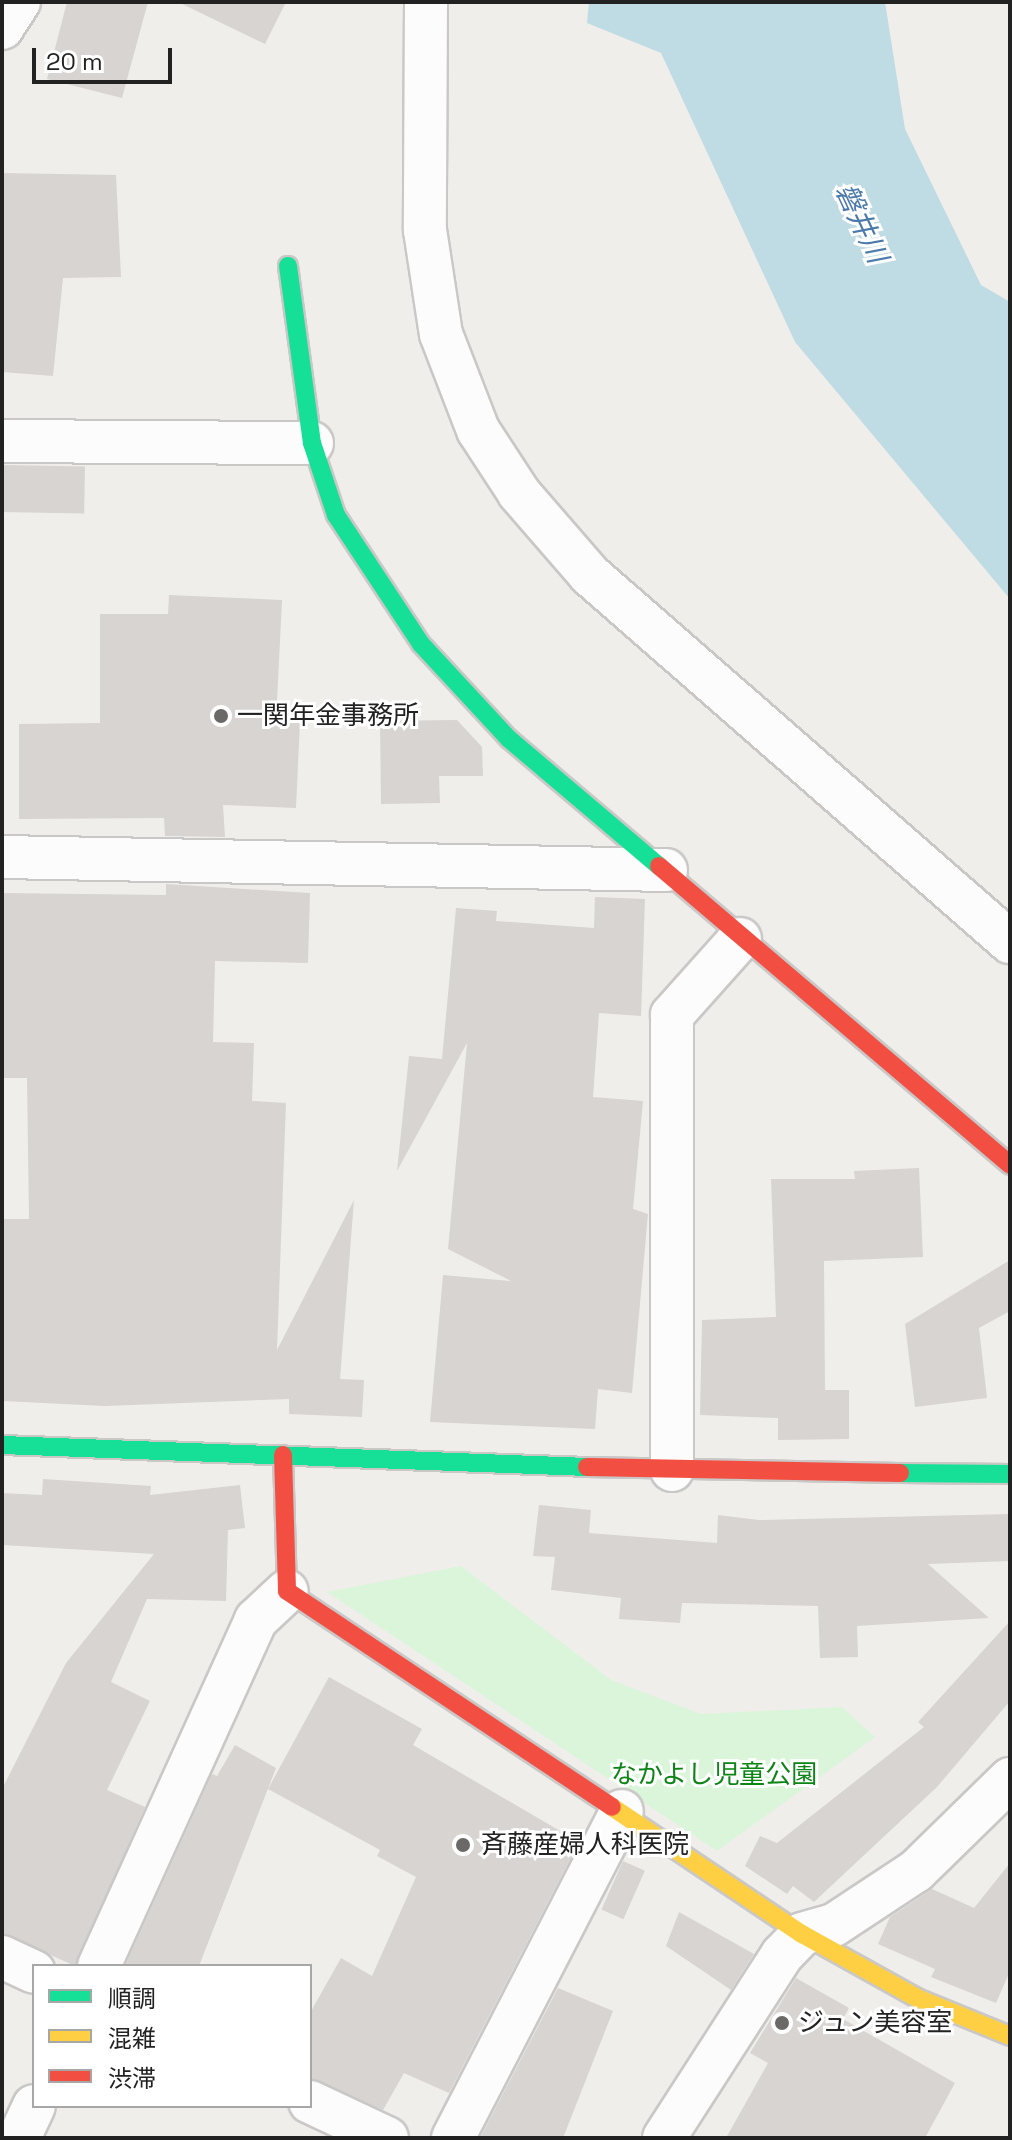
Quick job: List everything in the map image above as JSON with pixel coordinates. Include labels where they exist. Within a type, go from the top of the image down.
[{"type":"street","points":[[2,28],[19,2]]},
{"type":"street","points":[[426,2],[425,230],[441,334],[478,430],[519,493],[590,575],[1010,942]]},
{"type":"street","points":[[288,266],[312,443],[336,515],[421,644],[509,739],[666,870],[740,939],[1010,1165]]},
{"type":"street","points":[[2,441],[312,443]]},
{"type":"street","points":[[2,857],[666,870]]},
{"type":"street","points":[[672,1470],[672,1015],[740,939]]},
{"type":"street","points":[[2,1445],[672,1470],[1010,1474]]},
{"type":"street","points":[[100,1964],[256,1620],[287,1591],[283,1455]]},
{"type":"street","points":[[287,1591],[622,1811],[802,1934],[917,1998],[1010,2036]]},
{"type":"street","points":[[664,2138],[782,1955],[802,1934],[834,1925],[916,1871],[1010,1779]]},
{"type":"street","points":[[453,2138],[622,1811]]},
{"type":"street","points":[[2,1957],[32,1971]]},
{"type":"street","points":[[312,2103],[387,2138]]},
{"type":"street","points":[[19,2138],[33,2108]]},
{"type":"green space","name":"なかよし児童公園","points":[[461,1566],[611,1680],[701,1714],[842,1707],[875,1737],[717,1851],[327,1592]]},
{"type":"water","name":"磐井川","points":[[589,2],[885,2],[905,129],[981,285],[1010,302],[1010,599],[795,342],[661,53],[587,23]]},
{"type":"building","points":[[67,2],[148,2],[122,98],[47,79]]},
{"type":"building","points":[[178,2],[286,2],[265,44]]},
{"type":"building","points":[[2,173],[116,175],[121,277],[63,278],[53,376],[2,372]]},
{"type":"building","points":[[2,465],[85,466],[84,513],[2,512]]},
{"type":"building","points":[[169,595],[282,600],[276,722],[300,722],[296,808],[223,805],[225,837],[165,836],[164,818],[19,819],[19,724],[100,723],[100,614],[168,614]]},
{"type":"building","points":[[457,720],[482,747],[483,776],[439,776],[440,803],[381,804],[380,721]]},
{"type":"building","points":[[166,884],[310,893],[308,963],[215,961],[213,1042],[254,1043],[252,1101],[286,1103],[277,1350],[354,1200],[340,1379],[364,1380],[362,1417],[289,1414],[289,1399],[105,1406],[2,1401],[2,1219],[29,1219],[27,1078],[4,1078],[2,893],[166,895]]},
{"type":"building","points":[[595,897],[645,899],[641,1016],[599,1013],[593,1097],[643,1101],[633,1209],[648,1214],[632,1393],[598,1389],[595,1429],[430,1422],[443,1275],[511,1281],[448,1249],[467,1043],[397,1171],[409,1056],[442,1059],[456,908],[497,911],[496,921],[594,928]]},
{"type":"building","points":[[919,1168],[923,1257],[824,1261],[825,1390],[849,1390],[849,1439],[778,1440],[778,1418],[700,1415],[702,1320],[776,1317],[771,1179],[855,1179],[854,1171]]},
{"type":"building","points":[[1010,1260],[1010,1311],[979,1328],[987,1398],[915,1407],[905,1324]]},
{"type":"building","points":[[43,1479],[151,1486],[150,1495],[240,1485],[245,1528],[228,1530],[226,1601],[147,1599],[111,1682],[150,1701],[107,1790],[145,1807],[76,1964],[2,1933],[2,1789],[66,1663],[154,1554],[2,1545],[2,1493],[42,1495]]},
{"type":"building","points":[[539,1505],[591,1510],[589,1533],[717,1543],[718,1515],[759,1520],[1010,1514],[1010,1561],[928,1564],[989,1618],[857,1626],[858,1657],[820,1658],[818,1606],[682,1603],[680,1623],[619,1619],[621,1598],[551,1590],[555,1557],[533,1556]]},
{"type":"building","points":[[1010,1621],[1010,1701],[937,1787],[814,1902],[793,1886],[787,1894],[745,1866],[760,1836],[777,1843],[924,1727],[918,1722]]},
{"type":"building","points":[[329,1677],[422,1729],[413,1745],[579,1842],[449,2093],[404,2073],[383,2110],[312,2079],[312,2009],[341,1958],[372,1976],[416,1877],[377,1856],[380,1850],[268,1789]]},
{"type":"building","points":[[235,1745],[276,1768],[200,1964],[126,1964],[212,1774],[217,1776]]},
{"type":"building","points":[[623,1861],[645,1871],[623,1919],[601,1909]]},
{"type":"building","points":[[1010,1863],[1010,1971],[996,2003],[931,1977],[935,1969],[878,1944],[890,1917],[932,1889],[974,1908]]},
{"type":"building","points":[[679,1912],[754,1954],[731,1990],[666,1946]]},
{"type":"building","points":[[796,1978],[849,2008],[843,2019],[955,2083],[925,2138],[726,2138],[768,2063],[750,2053]]},
{"type":"building","points":[[558,1988],[613,2011],[563,2138],[480,2138]]},
{"type":"traffic: fast","points":[[288,266],[312,443],[336,515],[421,644],[509,739],[659,866]]},
{"type":"traffic: fast","points":[[2,1445],[587,1467]]},
{"type":"traffic: fast","points":[[900,1473],[1010,1474]]},
{"type":"traffic: slow","points":[[612,1807],[802,1934],[917,1998],[1010,2036]]},
{"type":"traffic: jam","points":[[659,866],[1010,1165]]},
{"type":"traffic: jam","points":[[283,1455],[287,1591],[612,1807]]},
{"type":"traffic: jam","points":[[587,1467],[900,1473]]},
{"type":"place","name":"一関年金事務所","points":[[221,716]]},
{"type":"place","name":"斉藤産婦人科医院","points":[[463,1845]]},
{"type":"place","name":"ジュン美容室","points":[[782,2023]]}]
